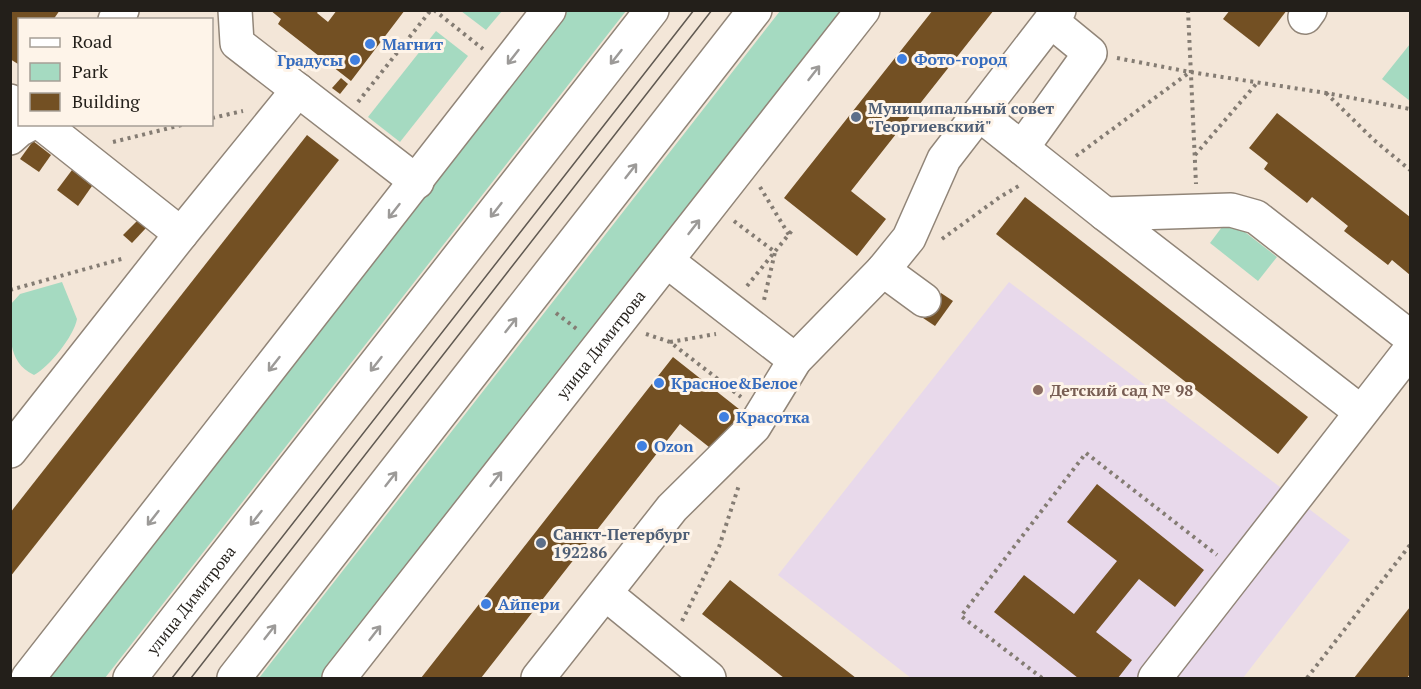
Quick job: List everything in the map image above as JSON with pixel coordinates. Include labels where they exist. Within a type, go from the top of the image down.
[{"type":"street","points":[[235,10],[237,43],[417,182]]},
{"type":"street","points":[[28,678],[549,10]]},
{"type":"street","name":"улица Димитрова","points":[[130,678],[652,10]]},
{"type":"street","points":[[234,678],[755,10]]},
{"type":"street","name":"улица Димитрова","points":[[339,678],[863,10]]},
{"type":"street","points":[[538,678],[672,508],[754,427],[795,360],[883,270],[909,238],[944,159],[1055,16],[1090,53],[1022,148]]},
{"type":"street","points":[[10,451],[298,90]]},
{"type":"street","points":[[979,114],[1361,412]]},
{"type":"street","points":[[10,138],[26,126]]},
{"type":"street","points":[[45,126],[181,234]]},
{"type":"street","points":[[1105,214],[1231,210],[1256,217],[1410,338]]},
{"type":"street","points":[[667,261],[795,360]]},
{"type":"street","points":[[883,270],[924,300]]},
{"type":"street","points":[[1155,678],[1410,350]]},
{"type":"street","points":[[606,594],[704,677]]},
{"type":"path","points":[[341,123],[432,10],[486,51]]},
{"type":"path","points":[[1188,10],[1196,190]]},
{"type":"path","points":[[1090,53],[1410,109]]},
{"type":"path","points":[[1071,160],[1190,72]]},
{"type":"path","points":[[1194,155],[1257,83]]},
{"type":"path","points":[[1326,93],[1374,140],[1410,170]]},
{"type":"path","points":[[77,151],[178,126]]},
{"type":"path","points":[[757,181],[789,235]]},
{"type":"path","points":[[935,243],[1026,181]]},
{"type":"path","points":[[729,217],[775,252]]},
{"type":"path","points":[[728,308],[794,228]]},
{"type":"path","points":[[760,332],[762,306],[775,252]]},
{"type":"path","points":[[10,290],[133,256]]},
{"type":"path","points":[[638,332],[670,342],[751,404],[754,427]]},
{"type":"path","points":[[1042,678],[960,616],[1086,453],[1239,572]]},
{"type":"path","points":[[670,646],[719,547],[739,482]]},
{"type":"path","points":[[1307,678],[1410,545]]},
{"type":"shaded area","name":"Детский сад № 98","points":[[1009,282],[1350,540],[1243,678],[911,678],[778,575]]},
{"type":"green space","points":[[461,11],[502,11],[486,30]]},
{"type":"green space","points":[[565,11],[626,11],[105,678],[44,678]]},
{"type":"green space","points":[[780,11],[842,11],[320,678],[259,678]]},
{"type":"green space","points":[[436,31],[468,56],[400,142],[368,117]]},
{"type":"green space","points":[[1410,44],[1410,101],[1382,79]]},
{"type":"green space","points":[[1228,219],[1277,257],[1258,281],[1210,243]]},
{"type":"green space","points":[[62,282],[77,319],[75,326],[60,350],[47,365],[34,375],[18,362],[14,354],[10,335],[11,304],[20,294]]},
{"type":"building","points":[[10,10],[60,10],[54,18],[18,18],[18,64],[10,59]]},
{"type":"building","points":[[270,10],[319,10],[317,13],[328,22],[337,10],[405,10],[351,81],[278,24],[281,19]]},
{"type":"building","points":[[933,10],[994,10],[851,191],[886,219],[857,256],[784,198]]},
{"type":"building","points":[[1230,10],[1287,10],[1259,47],[1223,19]]},
{"type":"building","points":[[341,78],[348,84],[340,94],[332,88]]},
{"type":"building","points":[[1277,113],[1410,217],[1410,275],[1392,260],[1388,265],[1344,231],[1348,226],[1312,197],[1307,203],[1264,169],[1268,163],[1249,148]]},
{"type":"building","points":[[307,135],[339,160],[10,577],[10,513]]},
{"type":"building","points":[[33,141],[51,155],[39,172],[20,159]]},
{"type":"building","points":[[72,170],[92,186],[78,206],[57,190]]},
{"type":"building","points":[[1025,197],[1308,417],[1278,454],[996,234]]},
{"type":"building","points":[[138,220],[146,228],[132,243],[123,235]]},
{"type":"building","points":[[941,293],[953,301],[935,326],[923,318]]},
{"type":"building","points":[[673,357],[744,413],[714,451],[680,424],[481,678],[421,678]]},
{"type":"building","points":[[1097,484],[1204,570],[1175,607],[1139,579],[1096,632],[1132,660],[1118,678],[1078,678],[994,612],[1024,575],[1074,614],[1117,561],[1067,522]]},
{"type":"building","points":[[730,580],[856,678],[784,678],[702,614]]},
{"type":"building","points":[[1410,607],[1410,674],[1407,678],[1354,678]]},
{"type":"tram line","points":[[172,678],[694,10]]},
{"type":"tram line","points":[[191,678],[712,10]]},
{"type":"place","name":"Магнит","points":[[370,44]]},
{"type":"place","name":"Фото-город","points":[[902,59]]},
{"type":"place","name":"Градусы","points":[[355,60]]},
{"type":"place","name":"Муниципальный совет \"Георгиевский\"","points":[[856,117]]},
{"type":"place","name":"Красное&Белое","points":[[659,383]]},
{"type":"place","name":"Детский сад № 98","points":[[1038,390]]},
{"type":"place","name":"Красотка","points":[[724,417]]},
{"type":"place","name":"Ozon","points":[[642,446]]},
{"type":"place","name":"Санкт-Петербург 192286","points":[[541,543]]},
{"type":"place","name":"Айпери","points":[[486,604]]}]
